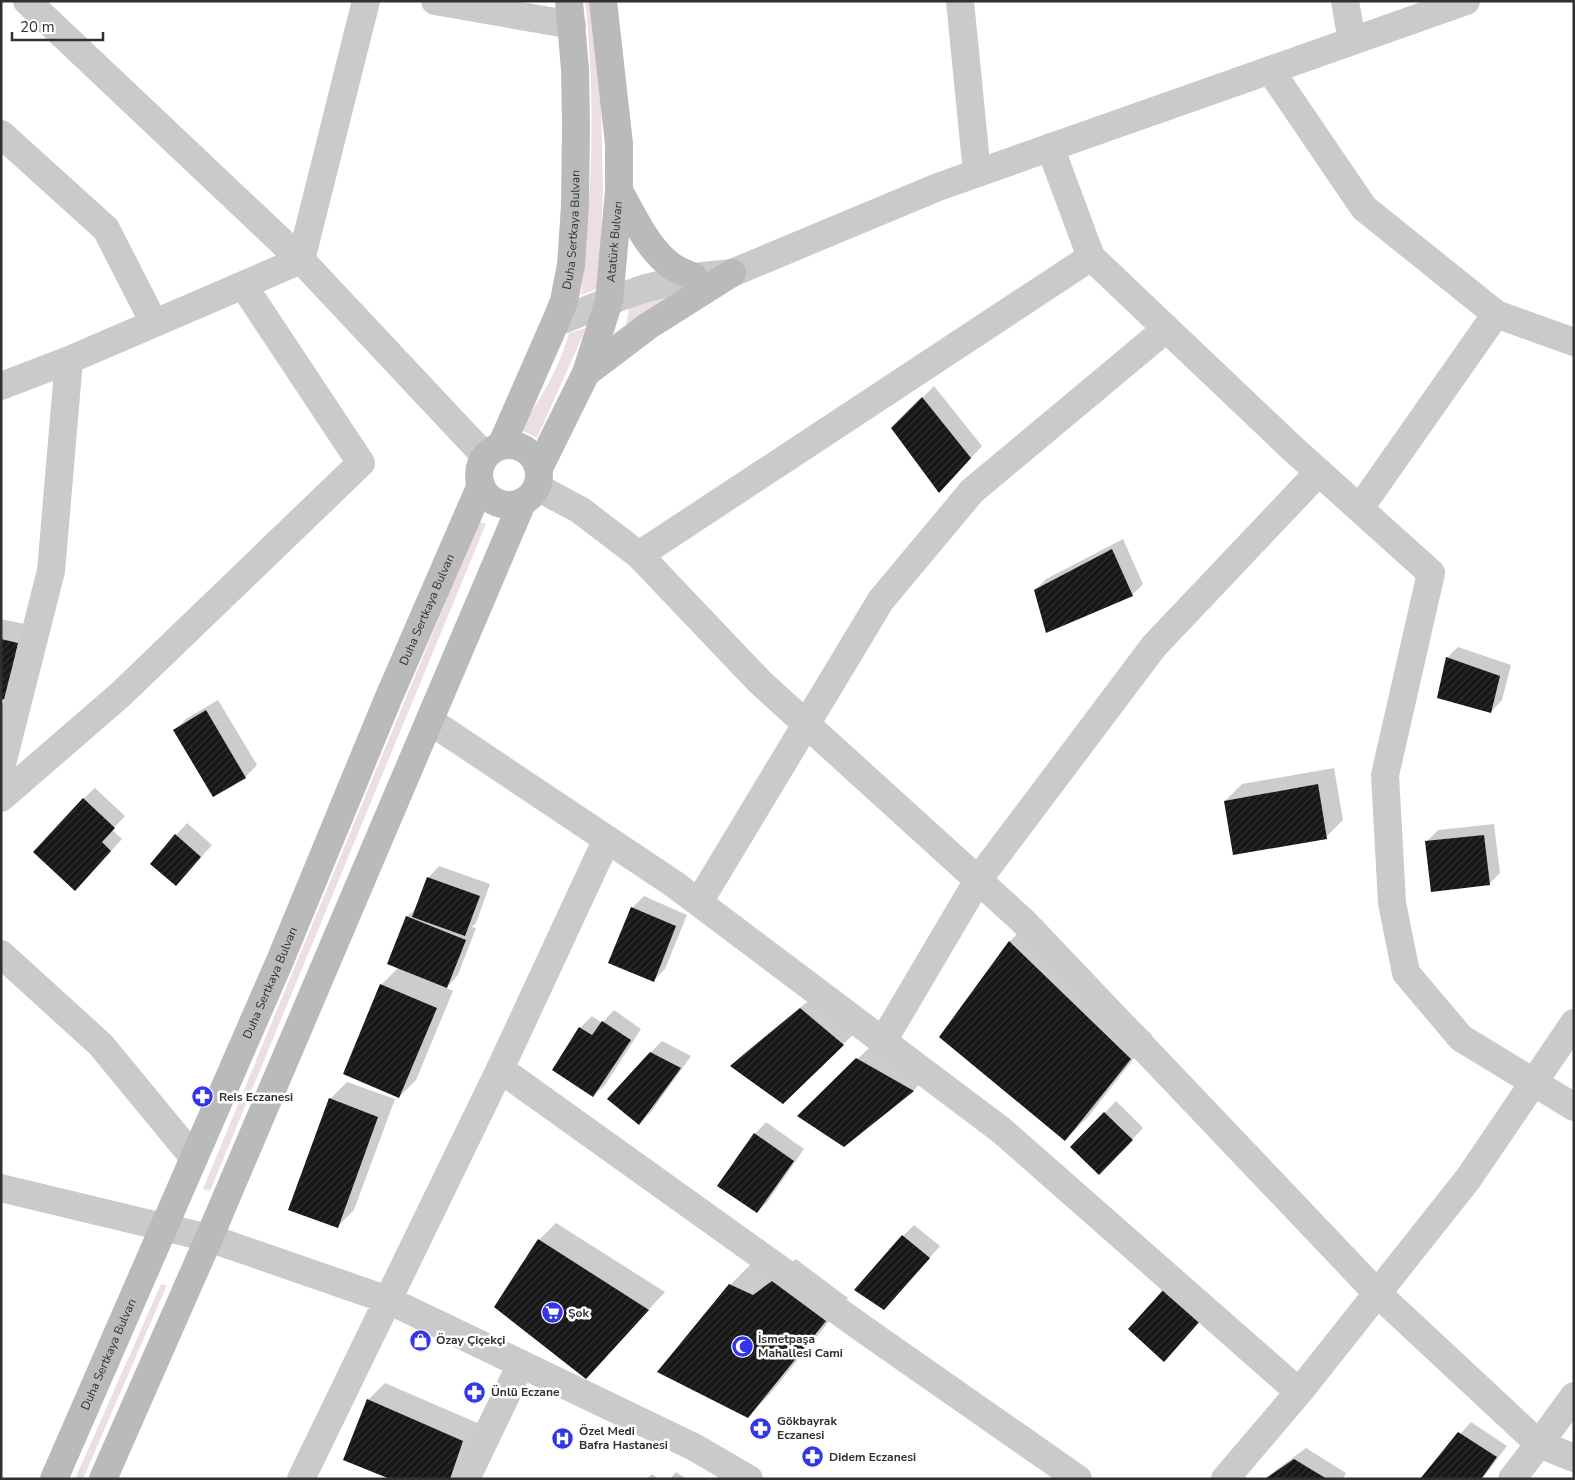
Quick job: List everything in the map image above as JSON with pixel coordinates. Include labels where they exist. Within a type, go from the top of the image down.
[{"type":"main road","name":"Atatürk Bulvarı","points":[[533,486],[586,373],[609,301],[619,191],[619,144],[603,1]]},
{"type":"main road","name":"Duha Sertkaya Bulvarı","points":[[493,451],[555,324],[564,301],[571,265],[575,206],[576,126],[571,13]]},
{"type":"main road","points":[[619,191],[638,225],[657,252],[674,267],[694,277]]},
{"type":"main road","points":[[586,373],[648,326],[732,273]]},
{"type":"main road","points":[[103,1479],[209,1238],[430,721],[533,486],[535,459],[520,446],[510,444],[493,451],[479,470],[481,485],[489,497],[502,505],[512,506],[533,486]]},
{"type":"main road","name":"Duha Sertkaya Bulvarı","points":[[54,1479],[280,963],[388,700],[481,485]]},
{"type":"street","points":[[27,1],[301,260],[493,451]]},
{"type":"street","points":[[301,260],[366,1]]},
{"type":"street","points":[[435,1],[571,13]]},
{"type":"street","points":[[960,1],[976,173]]},
{"type":"street","points":[[1345,1],[1352,41]]},
{"type":"street","points":[[555,324],[609,301],[646,288],[694,277],[732,273],[938,187],[1466,1]]},
{"type":"street","points":[[1270,70],[1364,208],[1496,314],[1574,342]]},
{"type":"street","points":[[1,134],[106,229],[154,323]]},
{"type":"street","points":[[1050,147],[1091,258],[1319,472],[1431,573],[1385,775],[1392,903],[1406,973],[1461,1038],[1574,1106]]},
{"type":"street","points":[[639,555],[1091,258]]},
{"type":"street","points":[[1,386],[69,360],[301,260]]},
{"type":"street","points":[[1,798],[121,694],[361,463],[243,285]]},
{"type":"street","points":[[1360,508],[1496,314]]},
{"type":"street","points":[[699,902],[881,600],[972,491],[1166,329]]},
{"type":"street","points":[[1,768],[51,571],[69,360]]},
{"type":"street","points":[[883,1041],[978,880],[1154,646],[1319,472]]},
{"type":"street","points":[[533,486],[580,510],[639,555],[760,682],[1024,922],[1377,1293],[1540,1444],[1574,1458]]},
{"type":"street","points":[[430,721],[699,902],[1001,1130],[1298,1392]]},
{"type":"street","points":[[301,1479],[500,1069],[607,839]]},
{"type":"street","points":[[1,954],[101,1045],[194,1158]]},
{"type":"street","points":[[1225,1479],[1298,1392],[1468,1179],[1574,1022]]},
{"type":"street","points":[[500,1069],[869,1333],[1078,1479]]},
{"type":"street","points":[[1,1188],[209,1238],[388,1300],[694,1447],[749,1479]]},
{"type":"street","points":[[466,1479],[521,1364]]},
{"type":"street","points":[[1512,1479],[1574,1396]]},
{"type":"shaded area","points":[[585,1],[595,1],[600,60],[603,191],[599,288],[581,295],[588,223],[591,148],[591,73]]},
{"type":"shaded area","points":[[693,286],[626,325],[629,308]]},
{"type":"shaded area","points":[[586,328],[537,438],[519,429],[548,383],[560,359],[569,333]]},
{"type":"shaded area","points":[[479,521],[486,524],[210,1191],[203,1189]]},
{"type":"shaded area","points":[[161,1284],[167,1285],[83,1479],[75,1479]]},
{"type":"building","points":[[922,397],[971,458],[939,493],[891,428]]},
{"type":"building","points":[[1112,549],[1133,596],[1046,633],[1034,590]]},
{"type":"building","points":[[1,639],[18,643],[6,700],[1,699]]},
{"type":"building","points":[[1446,657],[1500,676],[1491,713],[1437,698]]},
{"type":"building","points":[[206,710],[246,778],[213,797],[173,730]]},
{"type":"building","points":[[1318,784],[1327,839],[1233,855],[1224,801]]},
{"type":"building","points":[[83,798],[115,828],[102,842],[111,851],[75,891],[33,852]]},
{"type":"building","points":[[175,834],[201,857],[176,886],[150,864]]},
{"type":"building","points":[[1484,835],[1490,885],[1431,892],[1425,841]]},
{"type":"building","points":[[427,877],[480,896],[465,936],[412,917]]},
{"type":"building","points":[[631,907],[676,926],[654,982],[608,963]]},
{"type":"building","points":[[406,916],[466,940],[447,988],[387,964]]},
{"type":"building","points":[[1009,941],[1131,1059],[1065,1141],[939,1037]]},
{"type":"building","points":[[380,984],[437,1008],[399,1098],[343,1074]]},
{"type":"building","points":[[800,1008],[844,1045],[783,1104],[730,1066]]},
{"type":"building","points":[[602,1021],[631,1040],[593,1097],[552,1070],[579,1027],[592,1035]]},
{"type":"building","points":[[650,1052],[681,1068],[639,1125],[607,1099]]},
{"type":"building","points":[[856,1058],[914,1091],[844,1147],[797,1116]]},
{"type":"building","points":[[329,1098],[378,1117],[338,1228],[288,1210]]},
{"type":"building","points":[[1104,1112],[1133,1140],[1099,1175],[1070,1147]]},
{"type":"building","points":[[754,1133],[794,1161],[757,1213],[717,1186]]},
{"type":"building","points":[[902,1235],[930,1258],[884,1310],[854,1290]]},
{"type":"building","points":[[538,1239],[649,1310],[586,1379],[494,1307]]},
{"type":"building","name":"İsmetpaşa Mahallesi Cami","points":[[772,1281],[826,1321],[748,1418],[657,1372],[729,1284],[753,1295]]},
{"type":"building","points":[[1165,1288],[1201,1320],[1164,1362],[1128,1329]]},
{"type":"building","points":[[367,1399],[463,1441],[450,1479],[390,1479],[343,1460]]},
{"type":"building","points":[[1458,1432],[1497,1457],[1481,1479],[1420,1479]]},
{"type":"building","points":[[1294,1459],[1327,1479],[1265,1479]]},
{"type":"place","name":"Reis Eczanesi","points":[[203,1097]]},
{"type":"place","name":"Şok","points":[[552,1313]]},
{"type":"place","name":"Özay Çiçekçi","points":[[420,1340]]},
{"type":"place","name":"İsmetpaşa Mahallesi Cami","points":[[742,1346]]},
{"type":"place","name":"Ünlü Eczane","points":[[475,1392]]},
{"type":"place","name":"Gökbayrak Eczanesi","points":[[761,1428]]},
{"type":"place","name":"Özel Medi Bafra Hastanesi","points":[[563,1438]]},
{"type":"place","name":"Didem Eczanesi","points":[[813,1457]]}]
